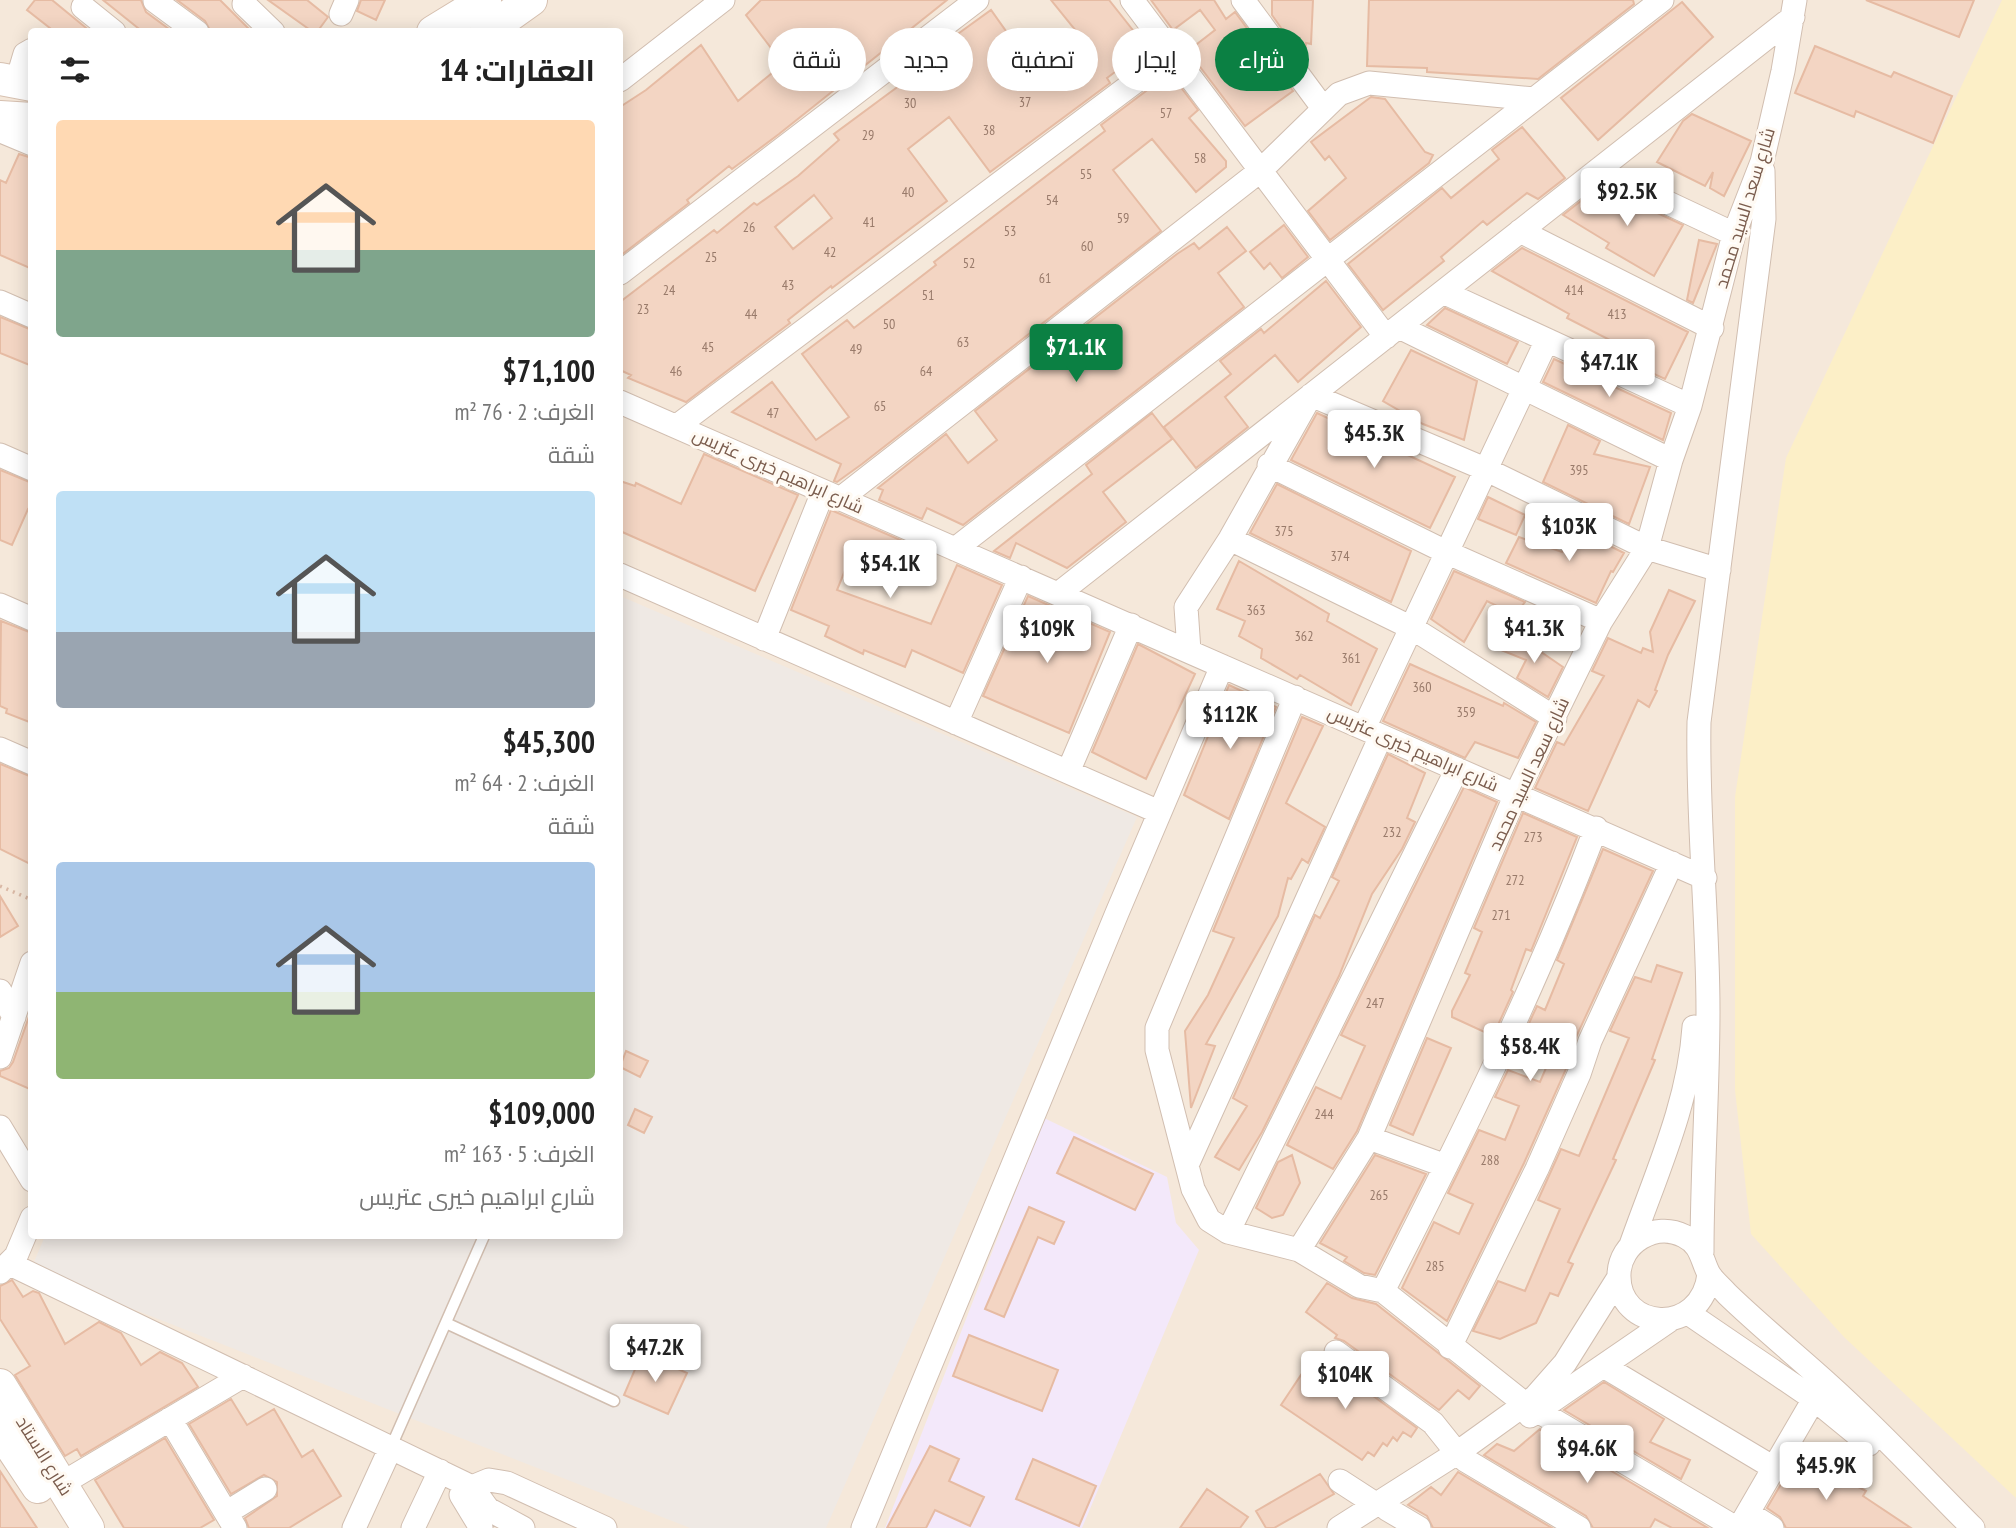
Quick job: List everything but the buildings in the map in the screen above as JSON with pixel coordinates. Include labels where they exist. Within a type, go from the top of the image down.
[{"type":"main road","points":[[440,28],[485,0]]},
{"type":"main road","points":[[492,28],[531,0]]},
{"type":"main road","name":"شارع الاستاد","points":[[0,1385],[88,1528]]},
{"type":"main road","name":"شارع الاستاد","points":[[0,1430],[63,1528]]},
{"type":"street","points":[[623,78],[723,0]]},
{"type":"street","points":[[623,271],[977,0]]},
{"type":"street","points":[[1132,0],[1153,28]]},
{"type":"street","points":[[1243,0],[1261,10],[1323,108]]},
{"type":"street","points":[[955,549],[1662,0]]},
{"type":"street","points":[[155,1],[192,28]]},
{"type":"street","points":[[244,4],[269,28]]},
{"type":"street","points":[[83,7],[109,28]]},
{"type":"street","points":[[1058,594],[1598,170],[1794,8]]},
{"type":"street","name":"شارع سعد السيد محمد","points":[[1299,1250],[1369,1138],[1516,794],[1601,621],[1647,548],[1712,327],[1734,234],[1762,162],[1794,8]]},
{"type":"street","points":[[16,82],[25,54],[28,52]]},
{"type":"street","points":[[764,639],[832,495],[1260,171],[1339,94],[1369,83],[1534,99]]},
{"type":"street","points":[[677,426],[1123,91]]},
{"type":"street","points":[[1200,91],[1327,259],[1392,332],[1524,388],[1671,460]]},
{"type":"street","points":[[8,123],[28,140]]},
{"type":"street","points":[[1356,1528],[1382,1507],[1532,1408],[1605,1367],[1679,1317],[1703,1296],[1708,1011],[1698,781],[1699,722],[1763,219],[1762,162]]},
{"type":"street","points":[[1598,170],[1734,234]]},
{"type":"street","points":[[1520,231],[1712,327]]},
{"type":"street","points":[[1443,292],[1690,406]]},
{"type":"street","points":[[0,302],[28,314]]},
{"type":"street","points":[[1187,1165],[1373,732],[1412,628],[1547,340]]},
{"type":"street","points":[[1311,396],[1485,469],[1647,548],[1719,570]]},
{"type":"street","points":[[1189,651],[1186,607],[1230,539],[1269,465],[1311,396]]},
{"type":"street","name":"شارع ابراهيم خيرى عتريس","points":[[623,403],[1672,863],[1702,870]]},
{"type":"street","points":[[0,455],[28,467]]},
{"type":"street","points":[[1269,465],[1446,552],[1601,621]]},
{"type":"street","points":[[1230,539],[1412,628],[1555,718]]},
{"type":"street","points":[[623,576],[1160,812]]},
{"type":"street","points":[[956,723],[1021,577]]},
{"type":"street","points":[[0,605],[28,617]]},
{"type":"street","points":[[1068,772],[1131,625]]},
{"type":"street","points":[[863,1528],[1222,666]]},
{"type":"street","points":[[1295,697],[1157,1028],[1157,1050],[1193,1189],[1209,1220],[1228,1232],[1299,1250],[1359,1286],[1383,1291],[1450,1347],[1532,1408],[1741,1523],[1772,1528]]},
{"type":"street","points":[[0,749],[28,761]]},
{"type":"street","points":[[1228,1232],[1457,769]]},
{"type":"street","points":[[1383,1291],[1446,1166],[1542,961],[1597,828]]},
{"type":"street","points":[[1450,1347],[1537,1169],[1580,1074],[1590,1041],[1672,863]]},
{"type":"street","points":[[1532,1408],[1619,1277],[1624,1255],[1631,1245],[1680,1108],[1692,1054],[1691,921],[1702,870]]},
{"type":"street","points":[[0,1057],[28,975]]},
{"type":"street","points":[[0,991],[14,1017]]},
{"type":"street","points":[[0,1127],[28,1173]]},
{"type":"street","points":[[1369,1138],[1446,1166]]},
{"type":"street","points":[[28,1226],[5,1268],[243,1376],[472,1487],[488,1509],[523,1528]]},
{"type":"street","points":[[1631,1245],[1651,1233],[1674,1232],[1685,1236],[1753,1319],[1831,1386],[1973,1528]]},
{"type":"street","points":[[1619,1277],[1625,1298],[1639,1313],[1659,1320],[1679,1317],[1814,1399],[1863,1438],[1954,1528]]},
{"type":"street","points":[[1336,1352],[1433,1423],[1461,1456],[1579,1528]]},
{"type":"street","points":[[1605,1367],[1774,1468]]},
{"type":"street","points":[[61,1484],[243,1376]]},
{"type":"street","points":[[1741,1523],[1814,1399]]},
{"type":"street","points":[[170,1419],[230,1521],[265,1489]]},
{"type":"street","points":[[354,1528],[391,1447]]},
{"type":"street","points":[[413,1528],[445,1474]]},
{"type":"street","points":[[445,1474],[481,1528]]},
{"type":"street","points":[[472,1487],[489,1480],[507,1483],[605,1528]]},
{"type":"street","points":[[1340,1481],[1419,1528]]},
{"type":"street","points":[[1339,1528],[1382,1507]]},
{"type":"lane","points":[[391,1447],[482,1239]]},
{"type":"lane","points":[[446,1322],[614,1401]]},
{"type":"path","points":[[0,886],[28,898]]},
{"type":"shaded area","points":[[0,0],[2016,0],[2016,1528],[0,1528]]},
{"type":"shaded area","points":[[623,597],[1137,817],[826,1528],[690,1528],[31,1269],[44,1239],[623,1239]]},
{"type":"shaded area","points":[[1044,1118],[1167,1177],[1176,1223],[1199,1250],[1082,1528],[885,1528]]},
{"type":"sand","points":[[2002,0],[2016,0],[2016,1498],[1844,1337],[1751,1234],[1735,1090],[1735,797],[1786,458]]}]
